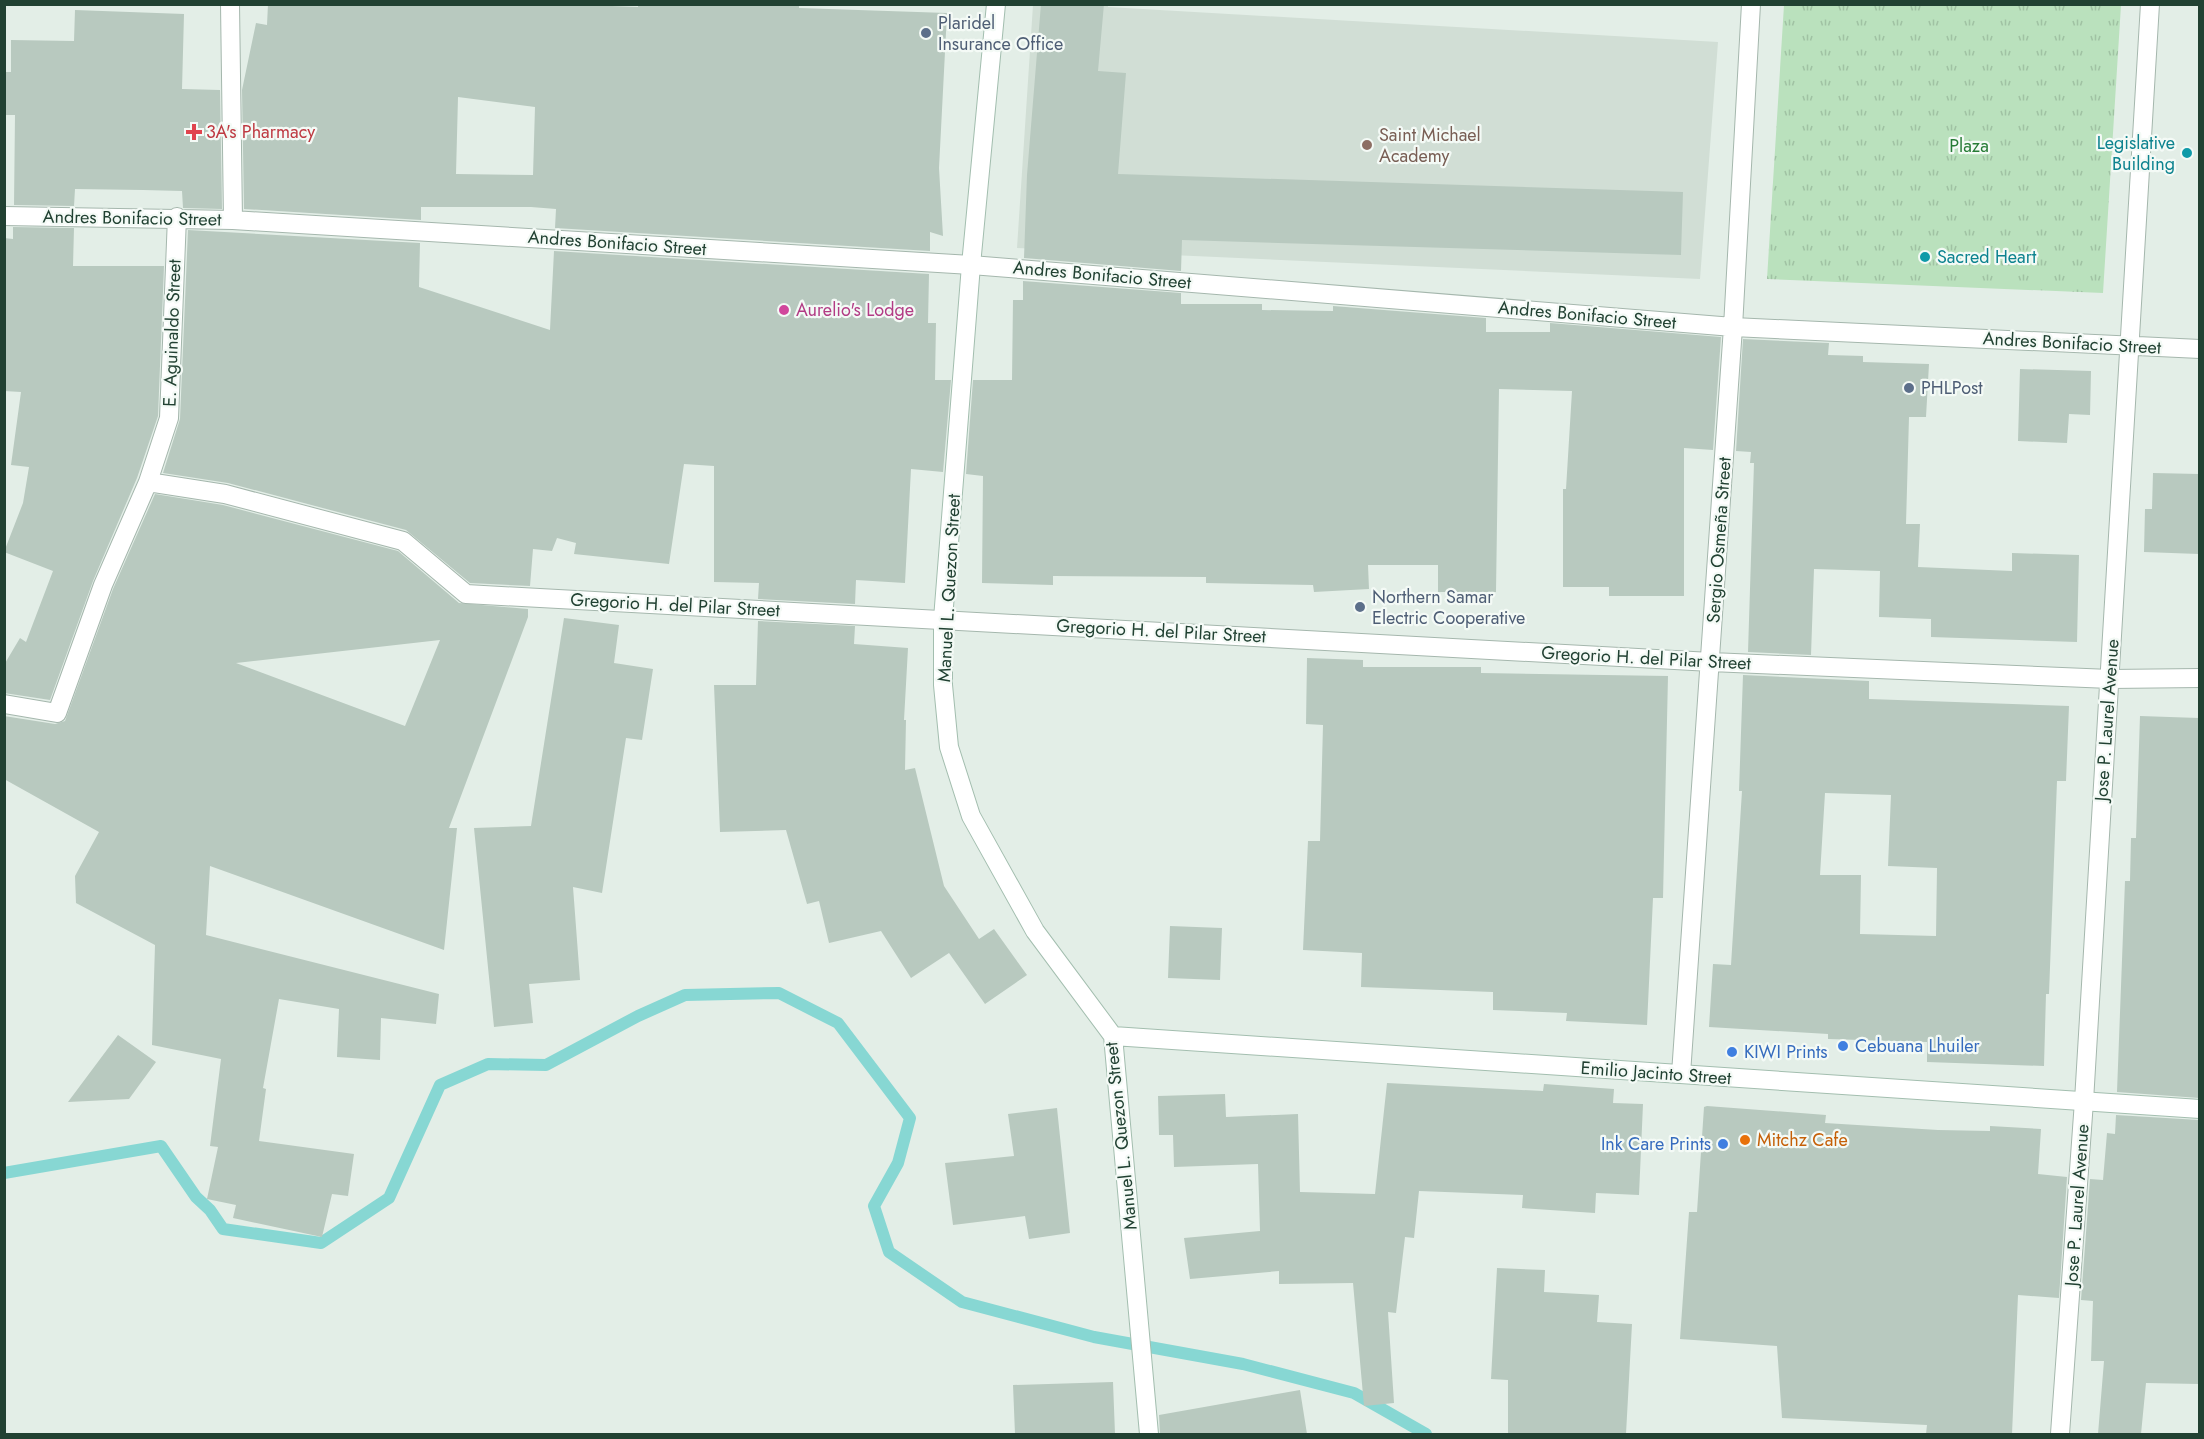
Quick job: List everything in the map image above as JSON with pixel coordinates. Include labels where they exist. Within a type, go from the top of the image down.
[{"type":"street","points":[[230,4],[233,220]]},
{"type":"street","name":"Manuel L. Quezon Street","points":[[996,4],[971,265],[943,619],[943,685],[950,747],[971,816],[1035,931],[1113,1036],[1149,1434]]},
{"type":"street","name":"Sergio Osmeña Street","points":[[1681,1074],[1733,327],[1751,4]]},
{"type":"street","name":"Jose P. Laurel Avenue","points":[[2060,1434],[2084,1101],[2150,4]]},
{"type":"street","name":"Andres Bonifacio Street","points":[[4,216],[177,217],[233,220],[971,265],[1733,327],[2199,349]]},
{"type":"street","name":"E. Aguinaldo Street","points":[[4,704],[57,713],[103,585],[148,482],[169,418],[177,217]]},
{"type":"street","name":"Gregorio H. del Pilar Street","points":[[148,482],[225,494],[403,541],[466,594],[1711,662],[2110,679],[2199,678]]},
{"type":"street","name":"Emilio Jacinto Street","points":[[1113,1036],[2199,1109]]},
{"type":"shaded area","name":"Saint Michael Academy","points":[[1033,5],[1108,5],[1108,7],[1718,42],[1700,279],[1017,248]]},
{"type":"green space","name":"Plaza","points":[[1784,5],[2121,5],[2103,293],[1767,279]]},
{"type":"building","points":[[268,4],[560,4],[638,7],[638,4],[799,4],[799,8],[947,13],[939,168],[943,236],[930,232],[930,251],[555,228],[556,209],[531,207],[421,207],[421,220],[244,209],[242,90],[256,23],[267,25]],"holes":[[[458,97],[535,107],[533,175],[456,174]]]},
{"type":"building","points":[[1041,4],[1104,4],[1098,71],[1126,73],[1118,174],[1683,192],[1681,255],[1182,240],[1181,271],[1024,258],[1027,175]]},
{"type":"building","points":[[75,10],[184,14],[182,89],[220,90],[222,209],[183,208],[182,191],[143,190],[75,189],[74,206],[14,205],[15,115],[4,115],[4,72],[11,72],[11,40],[74,41]]},
{"type":"building","points":[[13,227],[74,228],[73,266],[164,266],[158,416],[137,478],[93,581],[50,700],[4,693],[4,665],[20,638],[26,642],[53,571],[4,552],[23,503],[29,467],[11,465],[21,392],[4,391],[4,238],[13,239]]},
{"type":"building","points":[[188,230],[420,243],[419,287],[550,330],[554,251],[929,274],[928,323],[936,323],[935,380],[951,380],[943,472],[911,469],[905,583],[856,580],[855,604],[758,599],[759,583],[714,582],[714,466],[684,464],[669,564],[574,554],[576,543],[557,538],[552,551],[533,549],[530,586],[470,583],[406,530],[228,483],[163,473],[180,419]]},
{"type":"building","points":[[1023,281],[1181,293],[1181,304],[1262,304],[1262,310],[1333,311],[1333,306],[1486,318],[1486,332],[1550,332],[1550,323],[1721,337],[1713,450],[1684,448],[1684,596],[1609,596],[1609,587],[1563,587],[1563,489],[1566,489],[1572,391],[1499,389],[1496,592],[1438,592],[1438,565],[1368,565],[1369,589],[1314,592],[1313,585],[1206,583],[1206,577],[1053,576],[1053,585],[982,583],[983,476],[966,474],[973,380],[1012,380],[1013,300],[1023,300]]},
{"type":"building","points":[[1743,339],[1829,343],[1828,355],[1863,356],[1863,362],[1929,364],[1926,417],[1909,417],[1906,524],[1920,524],[1918,567],[2012,571],[2012,553],[2079,555],[2077,642],[1931,637],[1931,619],[1879,617],[1880,571],[1814,569],[1811,655],[1748,652],[1754,463],[1750,463],[1751,452],[1736,451]]},
{"type":"building","points":[[2020,369],[2091,371],[2090,415],[2069,414],[2067,443],[2018,441]]},
{"type":"building","points":[[2153,473],[2199,474],[2199,554],[2144,552],[2145,509],[2152,509]]},
{"type":"building","points":[[155,494],[223,505],[398,551],[459,603],[528,609],[528,617],[449,828],[457,828],[444,950],[210,866],[206,935],[439,994],[436,1024],[381,1018],[380,1060],[337,1057],[339,1009],[279,999],[263,1088],[266,1089],[259,1141],[354,1154],[348,1196],[332,1194],[322,1237],[233,1218],[236,1205],[207,1199],[218,1147],[210,1146],[221,1059],[152,1045],[155,945],[76,903],[75,876],[99,832],[4,779],[4,716],[55,724],[65,721],[113,589]],"holes":[[[440,640],[405,726],[236,663]]]},
{"type":"building","points":[[564,618],[619,625],[614,663],[653,669],[642,740],[626,738],[602,893],[573,887],[580,980],[529,984],[533,1023],[494,1027],[474,828],[531,826]]},
{"type":"building","points":[[758,621],[855,626],[854,644],[908,648],[904,720],[906,720],[905,770],[915,768],[944,886],[979,939],[994,929],[1027,975],[985,1004],[949,953],[911,978],[881,931],[829,943],[819,901],[807,904],[786,830],[720,832],[714,685],[756,685]]},
{"type":"building","points":[[1307,658],[1363,660],[1363,667],[1481,667],[1481,673],[1668,676],[1663,898],[1653,898],[1647,1025],[1566,1021],[1567,1013],[1493,1010],[1493,992],[1361,987],[1362,953],[1303,950],[1308,841],[1320,841],[1323,725],[1306,724]]},
{"type":"building","points":[[1743,675],[1869,681],[1869,699],[2069,706],[2066,781],[2057,781],[2044,1066],[1927,1062],[1927,1042],[1828,1039],[1828,1034],[1709,1027],[1713,964],[1731,965],[1742,791],[1739,791]],"holes":[[[1825,793],[1891,795],[1888,866],[1937,868],[1936,936],[1860,934],[1861,875],[1820,875]]]},
{"type":"building","points":[[2140,716],[2199,718],[2199,1098],[2117,1092],[2125,881],[2130,881],[2131,838],[2136,838]]},
{"type":"building","points":[[1170,926],[1222,928],[1220,980],[1168,978]]},
{"type":"building","points":[[118,1035],[156,1062],[129,1099],[68,1102]]},
{"type":"building","points":[[1387,1083],[1543,1091],[1544,1084],[1614,1089],[1613,1103],[1643,1104],[1639,1195],[1596,1193],[1595,1213],[1522,1208],[1523,1195],[1419,1191],[1414,1238],[1405,1237],[1396,1313],[1388,1312],[1394,1403],[1364,1406],[1353,1283],[1279,1284],[1279,1271],[1190,1279],[1184,1238],[1260,1231],[1258,1164],[1174,1167],[1173,1135],[1159,1135],[1158,1096],[1225,1094],[1226,1117],[1298,1114],[1300,1192],[1375,1194]]},
{"type":"building","points":[[1704,1107],[1826,1115],[1825,1123],[1938,1130],[1990,1131],[1990,1126],[2041,1129],[2038,1174],[2067,1177],[2059,1298],[2018,1295],[2012,1434],[1926,1434],[1927,1425],[1782,1418],[1777,1346],[1680,1339],[1689,1212],[1697,1212]]},
{"type":"building","points":[[1057,1108],[1070,1233],[1029,1239],[1025,1216],[953,1225],[945,1163],[1014,1156],[1008,1114]]},
{"type":"building","points":[[2116,1115],[2199,1120],[2199,1384],[2146,1383],[2141,1434],[2098,1434],[2104,1361],[2091,1361],[2093,1301],[2081,1300],[2090,1179],[2103,1180],[2107,1133],[2115,1134]]},
{"type":"building","points":[[1497,1268],[1545,1270],[1544,1292],[1599,1295],[1597,1322],[1632,1324],[1626,1434],[1508,1434],[1508,1380],[1491,1379]]},
{"type":"building","points":[[1113,1382],[1115,1434],[1015,1434],[1013,1385]]},
{"type":"building","points":[[1300,1390],[1307,1434],[1160,1434],[1159,1415]]},
{"type":"waterway","points":[[4,1173],[161,1146],[196,1197],[210,1210],[223,1229],[321,1243],[389,1198],[440,1085],[488,1064],[546,1065],[638,1016],[685,995],[779,993],[838,1023],[910,1118],[898,1163],[874,1206],[889,1252],[962,1302],[1094,1337],[1243,1364],[1354,1393],[1426,1434]]},
{"type":"place","name":"Plaridel Insurance Office","points":[[926,33]]},
{"type":"place","name":"3A's Pharmacy","points":[[194,132]]},
{"type":"place","name":"Saint Michael Academy","points":[[1367,145]]},
{"type":"place","name":"Legislative Building","points":[[2187,153]]},
{"type":"place","name":"Sacred Heart","points":[[1925,257]]},
{"type":"place","name":"Aurelio's Lodge","points":[[784,310]]},
{"type":"place","name":"PHLPost","points":[[1909,388]]},
{"type":"place","name":"Northern Samar Electric Cooperative","points":[[1360,607]]},
{"type":"place","name":"Cebuana Lhuiler","points":[[1843,1046]]},
{"type":"place","name":"KIWI Prints","points":[[1732,1052]]},
{"type":"place","name":"Mitchz Cafe","points":[[1745,1140]]},
{"type":"place","name":"Ink Care Prints","points":[[1723,1144]]}]
